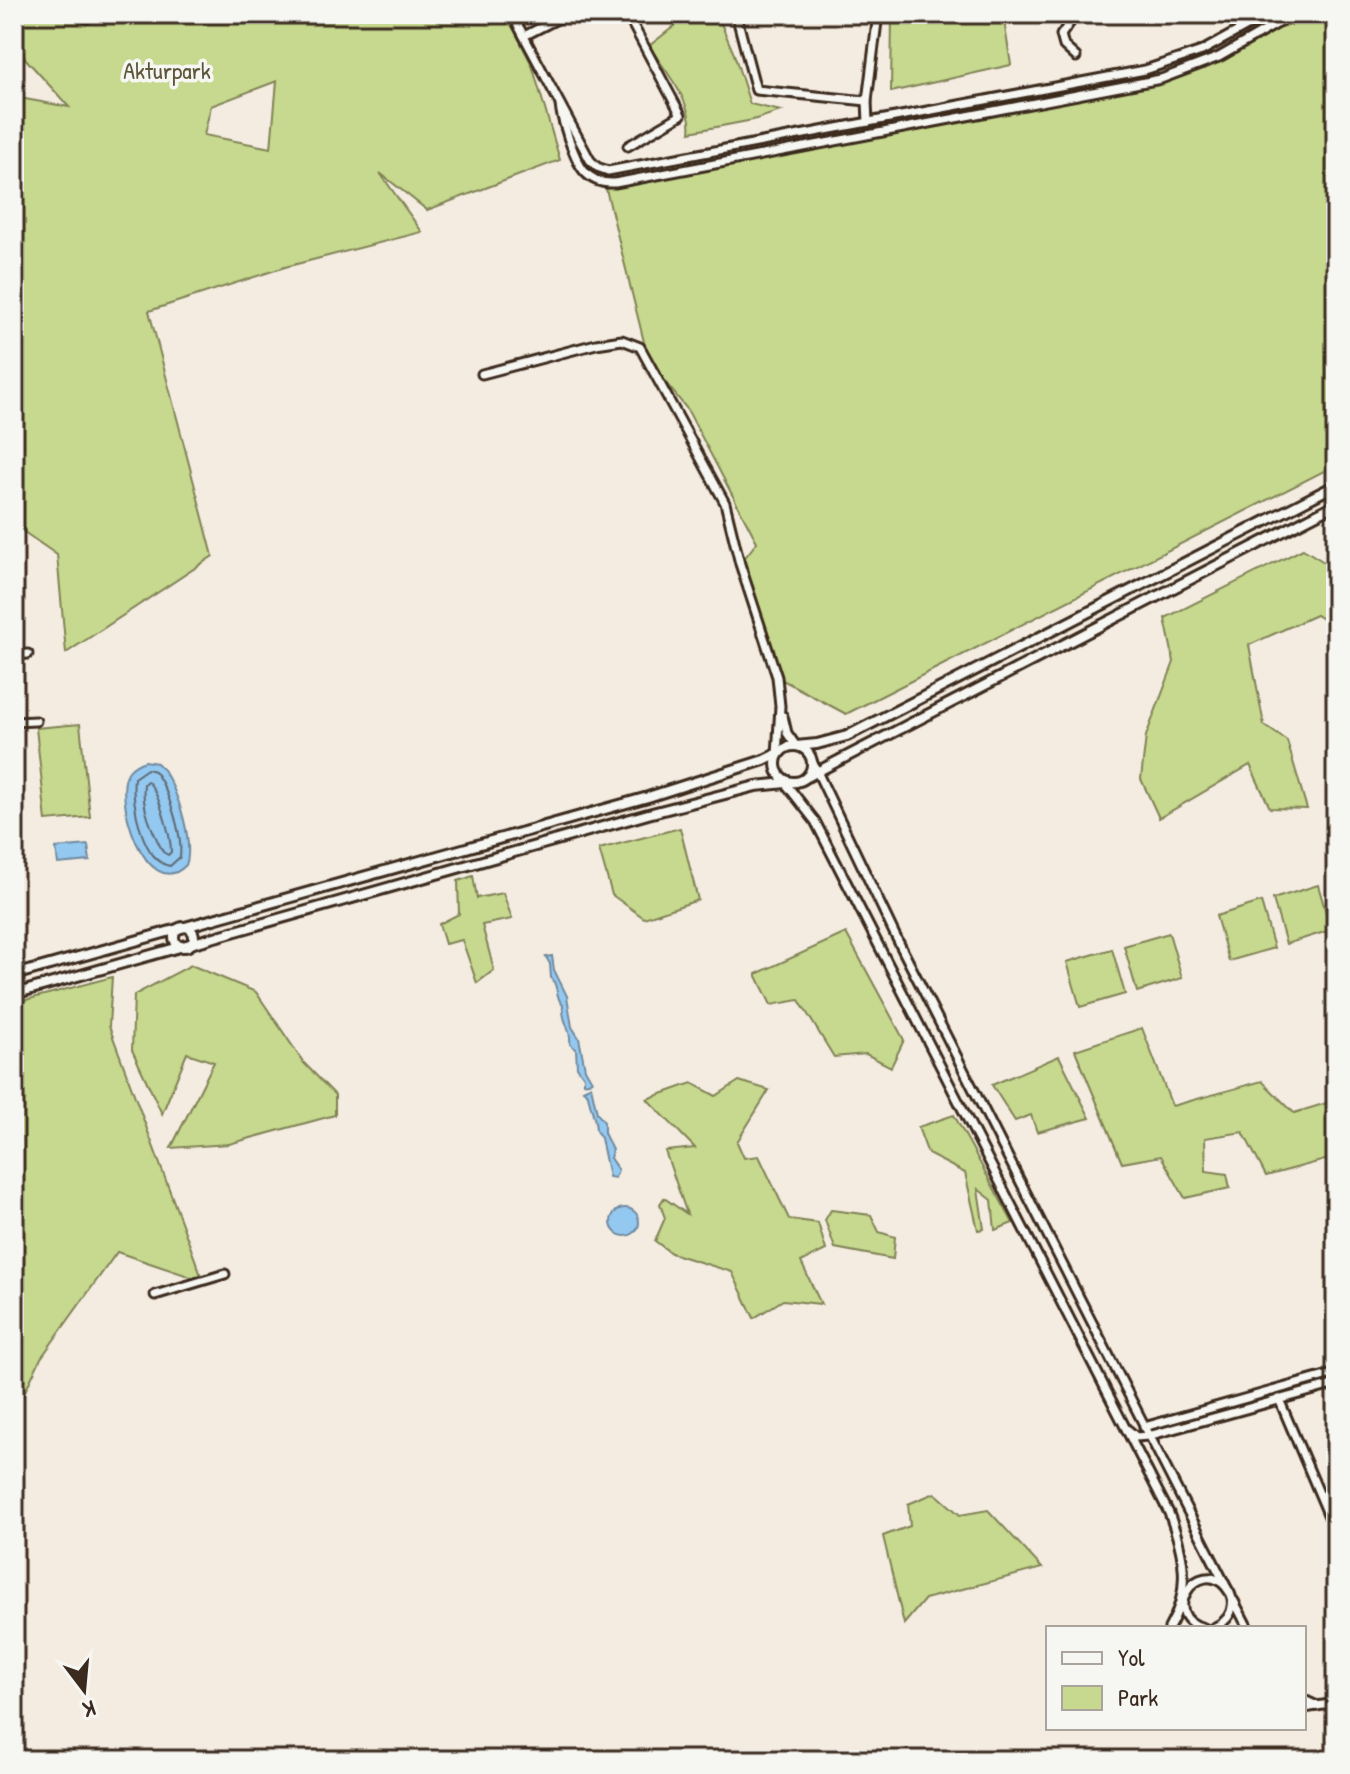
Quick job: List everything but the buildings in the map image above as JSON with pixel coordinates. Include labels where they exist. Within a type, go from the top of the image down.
[{"type":"street","points":[[512,14],[593,164],[608,171],[1145,70],[1202,51],[1269,14]]},
{"type":"street","points":[[524,36],[567,14]]},
{"type":"street","points":[[627,14],[681,115],[628,146]]},
{"type":"street","points":[[736,14],[756,90],[867,101]]},
{"type":"street","points":[[868,122],[867,101],[878,14]]},
{"type":"street","points":[[1076,14],[1061,35],[1064,46],[1076,57]]},
{"type":"street","points":[[560,105],[578,165],[593,179],[615,183],[1161,79],[1219,57],[1294,14]]},
{"type":"street","points":[[482,374],[596,344],[622,340],[640,347],[725,503],[748,591],[777,677],[780,706],[776,770],[815,821],[1176,1532],[1183,1574],[1185,1615],[1191,1622],[1204,1626]]},
{"type":"street","points":[[14,975],[648,797],[778,754],[790,746],[817,744],[847,736],[1336,485]]},
{"type":"street","points":[[14,994],[648,814],[756,786],[796,782],[1336,504]]},
{"type":"street","points":[[14,655],[28,654]]},
{"type":"street","points":[[780,706],[787,733],[796,746],[807,751],[895,935],[1247,1626]]},
{"type":"street","points":[[14,722],[36,721]]},
{"type":"street","points":[[807,777],[812,761]]},
{"type":"street","points":[[779,775],[796,782]]},
{"type":"street","points":[[181,927],[189,927],[194,934],[193,941],[187,946],[179,946],[174,939],[175,932],[181,927]]},
{"type":"street","points":[[155,1295],[225,1274]]},
{"type":"street","points":[[1144,1427],[1336,1373]]},
{"type":"street","points":[[1114,1409],[1131,1434],[1148,1436],[1336,1384]]},
{"type":"street","points":[[1279,1399],[1336,1533]]},
{"type":"street","points":[[1170,1626],[1186,1591],[1198,1580],[1214,1579],[1229,1592],[1231,1611],[1228,1618],[1214,1626]]},
{"type":"street","points":[[1306,1701],[1319,1706]]},
{"type":"street","points":[[1306,1708],[1336,1703]]},
{"type":"green space","name":"Akturpark","points":[[14,14],[506,14],[532,65],[560,160],[427,210],[380,173],[422,232],[285,267],[149,311],[213,556],[66,653],[57,555],[14,525],[14,97],[69,107],[14,46]],"holes":[[[277,81],[271,148],[204,135],[211,106]]]},
{"type":"green space","points":[[677,14],[717,14],[750,104],[781,111],[753,120],[690,132],[683,98],[649,46],[677,24]]},
{"type":"green space","points":[[892,14],[1003,14],[1011,65],[891,92]]},
{"type":"green space","points":[[1304,14],[1336,14],[1336,465],[846,714],[777,677],[740,564],[757,542],[687,409],[649,362],[606,189],[1165,83],[1209,67]]},
{"type":"green space","points":[[1303,549],[1324,562],[1336,559],[1336,628],[1316,615],[1249,645],[1264,725],[1287,741],[1307,809],[1270,808],[1250,765],[1159,818],[1141,779],[1146,736],[1174,662],[1165,618]]},
{"type":"green space","points":[[80,724],[90,817],[46,821],[36,728]]},
{"type":"green space","points":[[680,828],[698,900],[644,918],[612,895],[599,849]]},
{"type":"green space","points":[[473,876],[477,898],[503,893],[512,919],[482,925],[494,970],[477,983],[462,940],[445,944],[439,924],[459,914],[458,881]]},
{"type":"green space","points":[[1318,885],[1331,930],[1286,944],[1273,899]]},
{"type":"green space","points":[[1261,902],[1274,948],[1229,961],[1216,916]]},
{"type":"green space","points":[[846,933],[904,1040],[891,1067],[866,1054],[834,1057],[799,1000],[771,1005],[756,974]]},
{"type":"green space","points":[[1169,933],[1182,978],[1137,992],[1124,946]]},
{"type":"green space","points":[[1112,949],[1125,994],[1080,1007],[1067,962]]},
{"type":"green space","points":[[191,965],[256,992],[304,1063],[335,1095],[335,1115],[229,1144],[171,1148],[214,1062],[187,1053],[162,1114],[132,1050],[134,995]]},
{"type":"green space","points":[[112,977],[109,1026],[203,1281],[117,1252],[41,1358],[14,1414],[14,1003]]},
{"type":"green space","points":[[1142,1028],[1172,1106],[1262,1081],[1294,1113],[1336,1100],[1336,1157],[1266,1176],[1243,1132],[1205,1138],[1206,1171],[1227,1174],[1230,1188],[1185,1198],[1161,1156],[1122,1163],[1075,1050]]},
{"type":"green space","points":[[1059,1056],[1090,1118],[1037,1132],[1031,1115],[1015,1121],[992,1085]]},
{"type":"green space","points":[[739,1081],[769,1090],[737,1142],[744,1158],[759,1156],[789,1219],[818,1223],[826,1250],[801,1262],[821,1304],[783,1300],[754,1318],[732,1272],[671,1253],[655,1241],[665,1218],[660,1204],[664,1198],[687,1214],[665,1151],[695,1148],[647,1099],[692,1083],[716,1096]]},
{"type":"green space","points":[[954,1115],[1013,1223],[995,1230],[992,1200],[978,1189],[984,1229],[978,1230],[965,1173],[928,1154],[918,1127]]},
{"type":"green space","points":[[831,1210],[871,1215],[879,1232],[895,1237],[893,1259],[835,1248],[825,1220]]},
{"type":"green space","points":[[935,1493],[960,1515],[988,1510],[1042,1568],[925,1599],[904,1624],[883,1536],[910,1526],[908,1504]]},
{"type":"water","points":[[145,761],[157,763],[164,771],[186,827],[186,865],[172,873],[158,871],[146,859],[129,822],[125,784],[129,771]]},
{"type":"water","points":[[88,845],[90,861],[58,864],[56,848]]},
{"type":"water","points":[[552,956],[554,970],[567,996],[572,1027],[579,1038],[585,1069],[592,1081],[584,1083],[584,1077],[577,1067],[576,1049],[570,1044],[563,1005],[546,957]]},
{"type":"water","points":[[591,1086],[597,1113],[604,1122],[604,1133],[612,1150],[610,1158],[618,1170],[615,1178],[609,1177],[588,1094],[583,1090]]},
{"type":"water","points":[[625,1208],[635,1212],[639,1222],[635,1232],[625,1236],[615,1232],[611,1222],[615,1212]]}]
